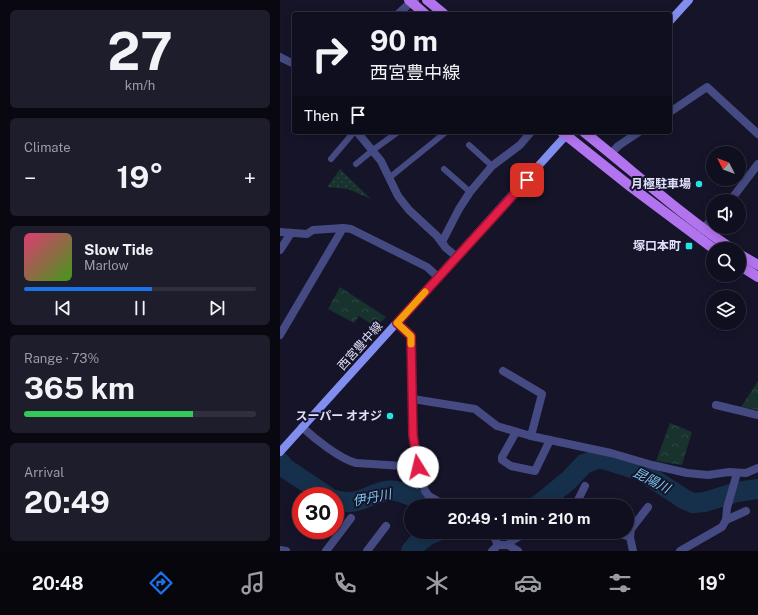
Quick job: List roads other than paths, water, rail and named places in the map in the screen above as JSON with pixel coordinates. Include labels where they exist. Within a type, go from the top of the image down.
[{"type":"main road","points":[[427,0],[442,12]]},
{"type":"main road","points":[[672,19],[689,0]]},
{"type":"main road","points":[[411,1],[423,12]]},
{"type":"main road","name":"西宮豊中線","points":[[280,452],[457,257],[565,134]]},
{"type":"main road","points":[[567,134],[631,187],[706,243]]},
{"type":"main road","points":[[586,134],[702,229],[722,242]]},
{"type":"main road","points":[[746,258],[758,265]]},
{"type":"main road","points":[[746,269],[758,277]]},
{"type":"street","points":[[400,12],[411,1]]},
{"type":"street","points":[[280,57],[292,63]]},
{"type":"street","points":[[672,111],[707,87],[758,134]]},
{"type":"street","points":[[360,134],[381,161],[398,196],[446,248],[457,257]]},
{"type":"street","points":[[442,242],[459,209],[470,192],[492,166],[520,145],[529,134]]},
{"type":"street","points":[[611,154],[618,146],[636,134]]},
{"type":"street","points":[[735,194],[758,164]]},
{"type":"street","points":[[702,229],[706,225]]},
{"type":"street","points":[[280,335],[343,228]]},
{"type":"street","points":[[280,232],[307,234],[313,230],[343,228],[351,229],[427,268],[438,277]]},
{"type":"street","points":[[280,250],[291,233]]},
{"type":"street","points":[[397,323],[411,336],[413,435],[418,467],[425,491],[434,499]]},
{"type":"street","points":[[503,371],[542,394],[531,436]]},
{"type":"street","points":[[413,399],[475,409],[497,426],[531,436],[611,453],[652,466],[687,473],[708,475],[729,472],[746,473],[758,468]]},
{"type":"street","points":[[716,405],[758,415]]},
{"type":"street","points":[[302,427],[348,461],[356,463],[418,467]]},
{"type":"street","points":[[516,432],[502,457],[502,460],[511,466],[535,471],[550,440]]},
{"type":"street","points":[[680,551],[722,527],[726,520],[727,508],[734,488],[737,473]]},
{"type":"street","points":[[578,499],[585,486]]},
{"type":"street","points":[[634,525],[648,507]]},
{"type":"street","points":[[726,520],[746,511]]},
{"type":"street","points":[[326,551],[351,518]]},
{"type":"street","points":[[367,551],[386,526]]},
{"type":"street","points":[[495,548],[508,545],[515,539]]},
{"type":"street","points":[[630,539],[633,551]]},
{"type":"street","points":[[508,545],[518,551]]},
{"type":"street","points":[[280,550],[286,551]]},
{"type":"lane","points":[[331,159],[352,134]]},
{"type":"lane","points":[[356,164],[395,134]]},
{"type":"lane","points":[[390,178],[444,134]]},
{"type":"lane","points":[[469,145],[492,166]]},
{"type":"lane","points":[[444,169],[470,192]]},
{"type":"waterway","name":"昆陽川","points":[[546,499],[569,480],[584,464],[597,459],[603,459],[641,471],[684,499],[693,503],[705,502],[737,492],[758,489]]},
{"type":"waterway","name":"伊丹川","points":[[280,462],[285,468],[314,487]]},
{"type":"waterway","name":"伊丹川","points":[[344,502],[357,501],[384,491],[396,491],[419,499]]},
{"type":"waterway","name":"昆陽川","points":[[411,551],[422,539]]},
{"type":"place","name":"月極駐車場","points":[[699,184]]},
{"type":"place","name":"塚口本町","points":[[689,246]]},
{"type":"place","name":"スーパー オオジ","points":[[390,416]]}]
